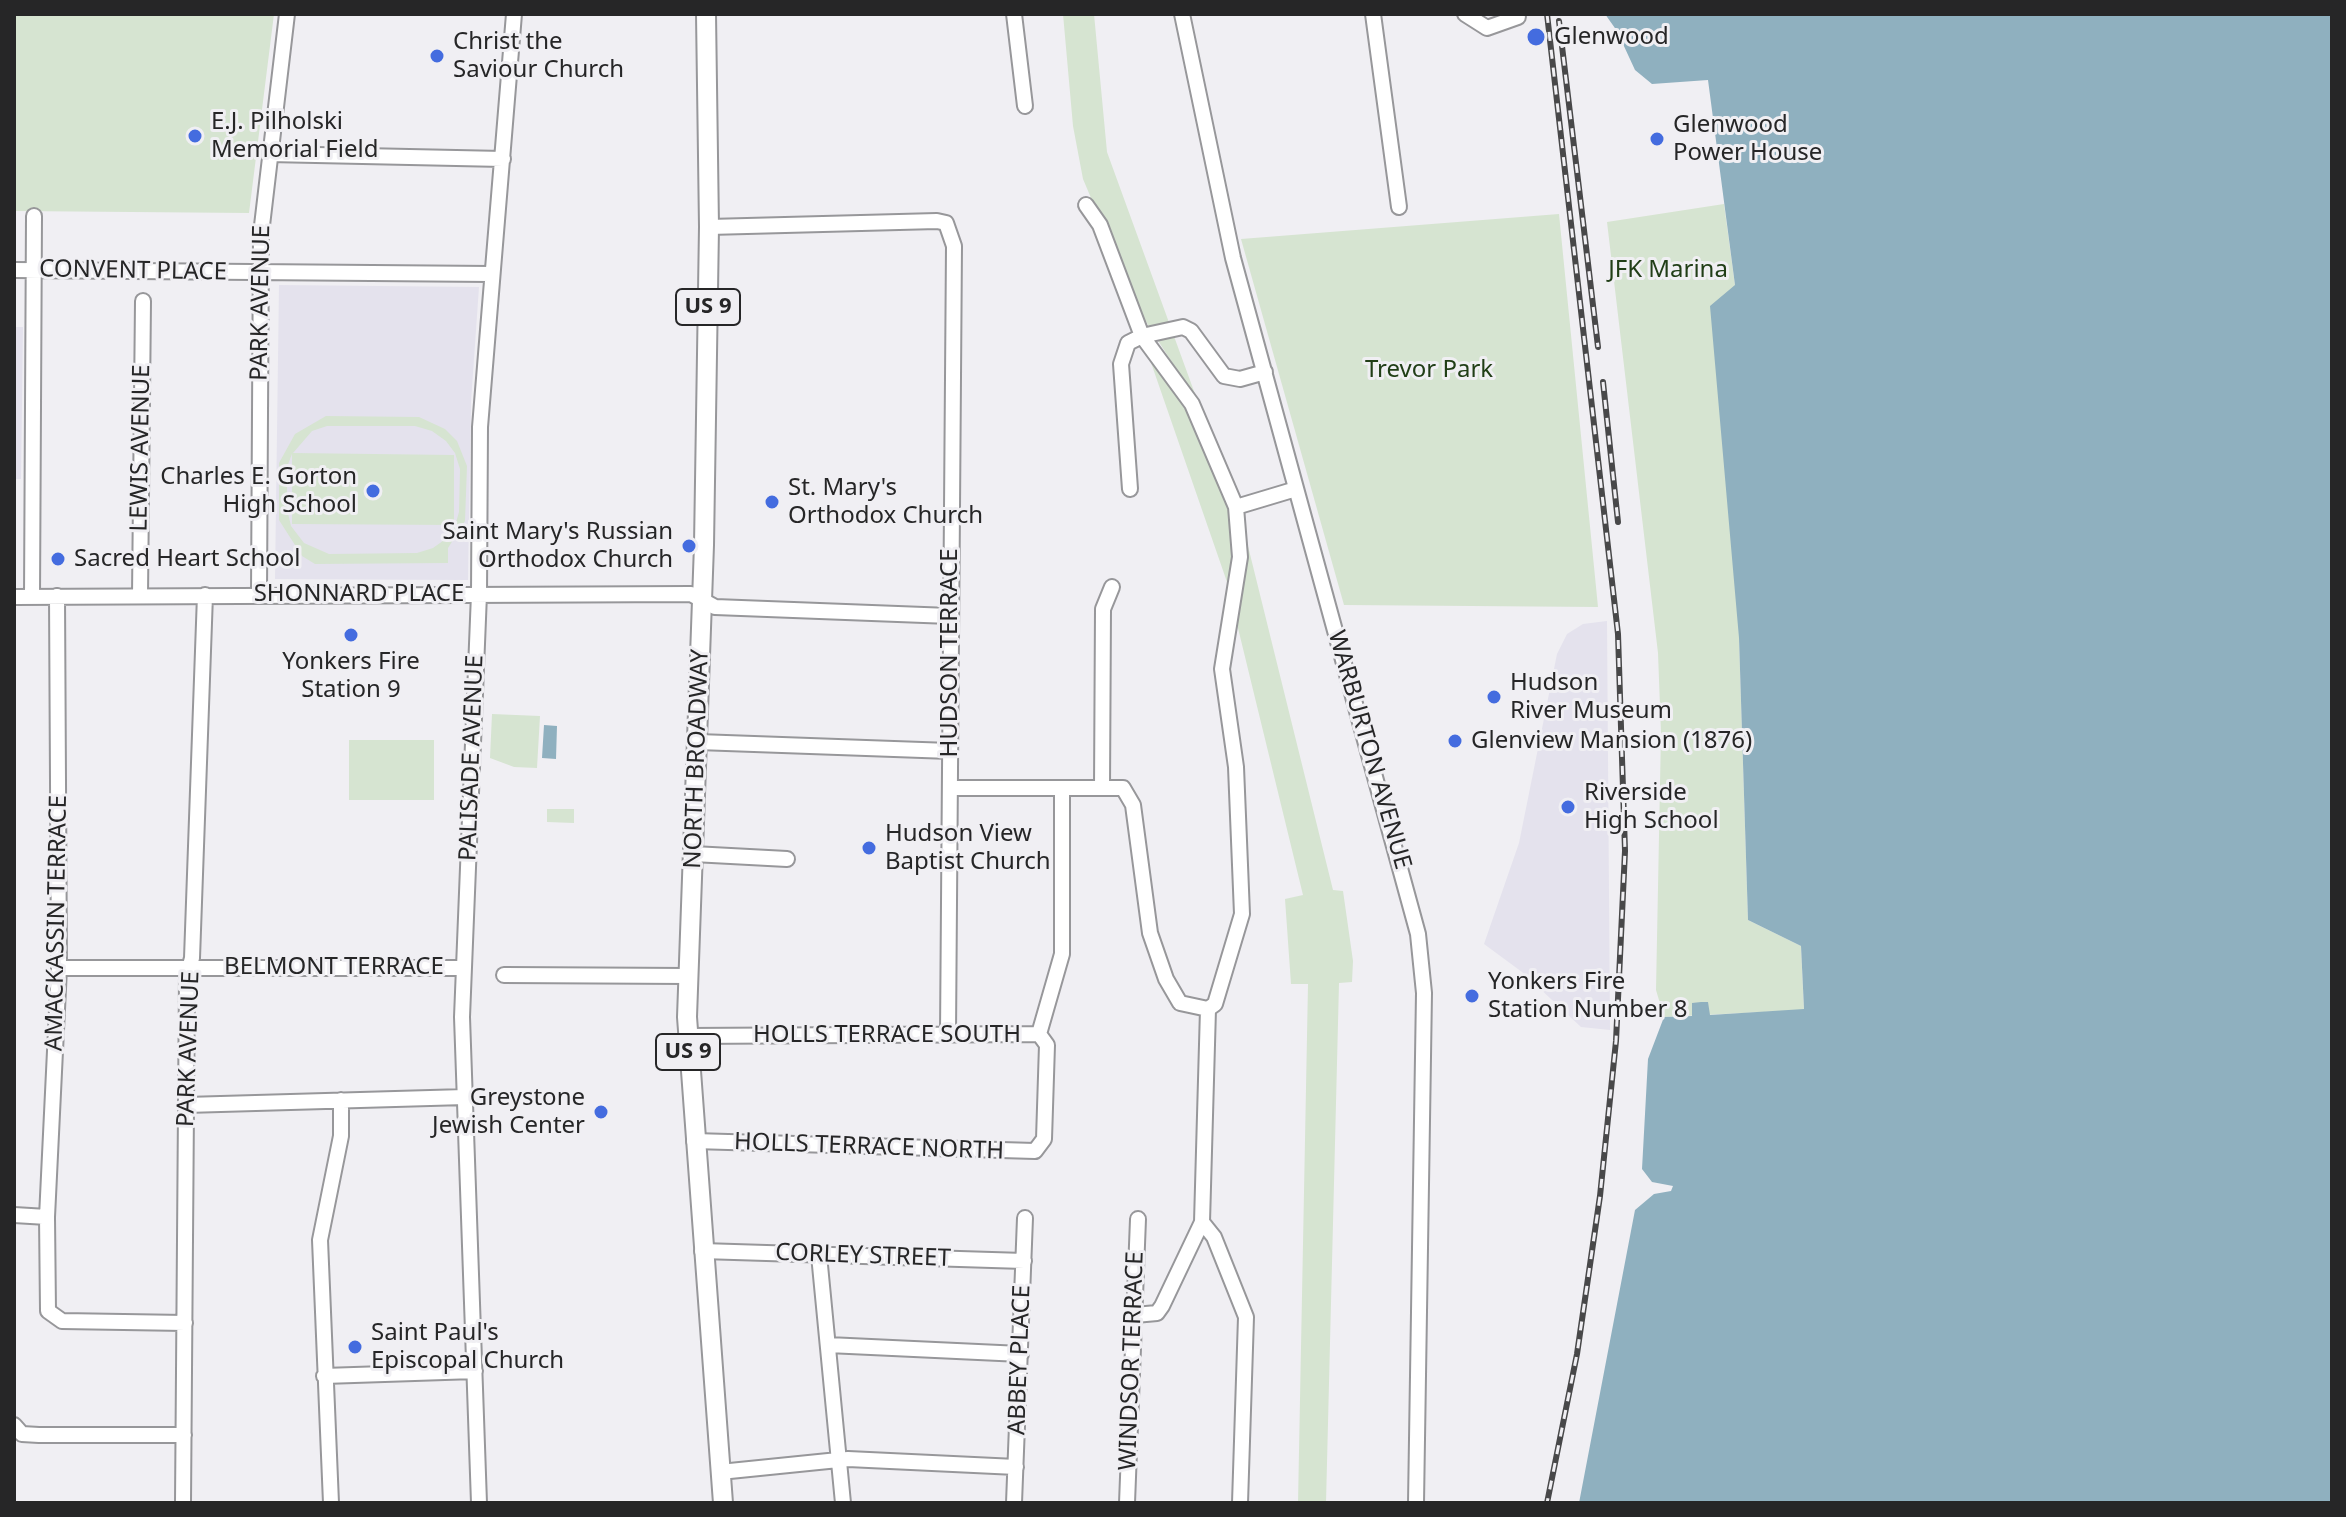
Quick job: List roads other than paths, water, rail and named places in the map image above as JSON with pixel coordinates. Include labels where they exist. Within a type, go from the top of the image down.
[{"type":"main road","name":"NORTH BROADWAY","points":[[706,14],[709,227],[702,600],[687,1036],[723,1503]]},
{"type":"street","name":"PARK AVENUE","points":[[259,594],[260,272],[269,154],[287,14]]},
{"type":"street","name":"PALISADE AVENUE","points":[[479,1503],[465,1097],[464,968],[479,594],[480,427],[514,14]]},
{"type":"street","points":[[1014,14],[1025,106]]},
{"type":"street","name":"WARBURTON AVENUE","points":[[1182,14],[1233,258],[1413,909],[1421,952],[1424,993],[1416,1503]]},
{"type":"street","points":[[1373,14],[1399,207]]},
{"type":"street","points":[[1465,14],[1487,28],[1518,17]]},
{"type":"street","points":[[269,154],[503,159]]},
{"type":"street","points":[[950,788],[1123,788],[1133,805],[1150,933],[1166,979],[1180,1003],[1208,1009],[1215,1004],[1242,914],[1236,767],[1222,669],[1240,557],[1236,507],[1192,404],[1142,336],[1100,225],[1086,205]]},
{"type":"street","points":[[32,597],[34,216]]},
{"type":"street","name":"HUDSON TERRACE","points":[[709,227],[946,223],[954,246],[948,1034]]},
{"type":"street","name":"CONVENT PLACE","points":[[14,270],[491,274]]},
{"type":"street","name":"LEWIS AVENUE","points":[[140,595],[143,301]]},
{"type":"street","points":[[1130,489],[1121,364],[1128,343],[1142,336],[1183,327],[1191,331],[1224,376],[1240,379],[1265,372]]},
{"type":"street","points":[[1236,507],[1296,489]]},
{"type":"street","points":[[1102,788],[1103,609],[1112,587]]},
{"type":"street","name":"SHONNARD PLACE","points":[[14,597],[691,594],[715,607],[950,616]]},
{"type":"street","name":"PARK AVENUE","points":[[183,1503],[186,1105],[205,595]]},
{"type":"street","name":"AMACKASSIN TERRACE","points":[[57,596],[59,968],[47,1217],[48,1311],[62,1321],[185,1323]]},
{"type":"street","points":[[698,742],[950,751]]},
{"type":"street","points":[[1039,1034],[1062,954],[1062,789]]},
{"type":"street","points":[[693,854],[787,859]]},
{"type":"street","name":"BELMONT TERRACE","points":[[59,968],[464,968]]},
{"type":"street","points":[[504,975],[688,976]]},
{"type":"street","points":[[1135,1315],[1157,1313],[1202,1222],[1208,1009]]},
{"type":"street","name":"HOLLS TERRACE SOUTH","points":[[687,1036],[1039,1034]]},
{"type":"street","name":"HOLLS TERRACE NORTH","points":[[694,1141],[1023,1152],[1042,1147],[1047,1045],[1039,1034]]},
{"type":"street","points":[[186,1105],[465,1097]]},
{"type":"street","points":[[331,1503],[320,1240],[341,1136],[341,1100]]},
{"type":"street","points":[[14,1215],[47,1217]]},
{"type":"street","name":"ABBEY PLACE","points":[[1014,1503],[1025,1218]]},
{"type":"street","name":"WINDSOR TERRACE","points":[[1127,1503],[1138,1219]]},
{"type":"street","points":[[1202,1222],[1214,1237],[1246,1317],[1240,1503]]},
{"type":"street","name":"CORLEY STREET","points":[[702,1251],[1024,1261]]},
{"type":"street","points":[[819,1255],[843,1503]]},
{"type":"street","points":[[828,1345],[1021,1354]]},
{"type":"street","points":[[324,1376],[475,1371]]},
{"type":"street","points":[[14,1425],[22,1434],[184,1435]]},
{"type":"street","points":[[720,1472],[839,1461],[1016,1467]]},
{"type":"water","points":[[1605,14],[2332,14],[2332,1503],[1579,1503],[1635,1210],[1654,1194],[1671,1191],[1673,1186],[1652,1182],[1642,1169],[1648,1059],[1664,1017],[1692,1016],[1692,1003],[1701,1002],[1708,1002],[1710,1015],[1804,1009],[1801,946],[1748,920],[1739,638],[1710,306],[1735,285],[1708,80],[1652,84],[1635,70],[1617,31]]},
{"type":"water","points":[[544,725],[557,726],[556,759],[542,758]]},
{"type":"railway","points":[[1547,14],[1618,634],[1625,851],[1616,1041],[1600,1196],[1577,1354],[1547,1503]]},
{"type":"railway","points":[[1559,21],[1598,347]]},
{"type":"railway","points":[[1603,382],[1618,522]]},
{"type":"place","name":"Glenwood","points":[[1536,37]]},
{"type":"place","name":"Christ the Saviour Church","points":[[437,56]]},
{"type":"place","name":"E.J. Pilholski Memorial Field","points":[[195,136]]},
{"type":"place","name":"Glenwood Power House","points":[[1657,139]]},
{"type":"place","name":"Charles E. Gorton High School","points":[[373,491]]},
{"type":"place","name":"St. Mary's Orthodox Church","points":[[772,502]]},
{"type":"place","name":"Saint Mary's Russian Orthodox Church","points":[[689,546]]},
{"type":"place","name":"Sacred Heart School","points":[[58,559]]},
{"type":"place","name":"Yonkers Fire Station 9","points":[[351,635]]},
{"type":"place","name":"Hudson River Museum","points":[[1494,697]]},
{"type":"place","name":"Glenview Mansion (1876)","points":[[1455,741]]},
{"type":"place","name":"Riverside High School","points":[[1568,807]]},
{"type":"place","name":"Hudson View Baptist Church","points":[[869,848]]},
{"type":"place","name":"Yonkers Fire Station Number 8","points":[[1472,996]]},
{"type":"place","name":"Greystone Jewish Center","points":[[601,1112]]},
{"type":"place","name":"Saint Paul's Episcopal Church","points":[[355,1347]]},
{"type":"park label","name":"JFK Marina","points":[[1668,270]]},
{"type":"park label","name":"Trevor Park","points":[[1429,370]]}]
